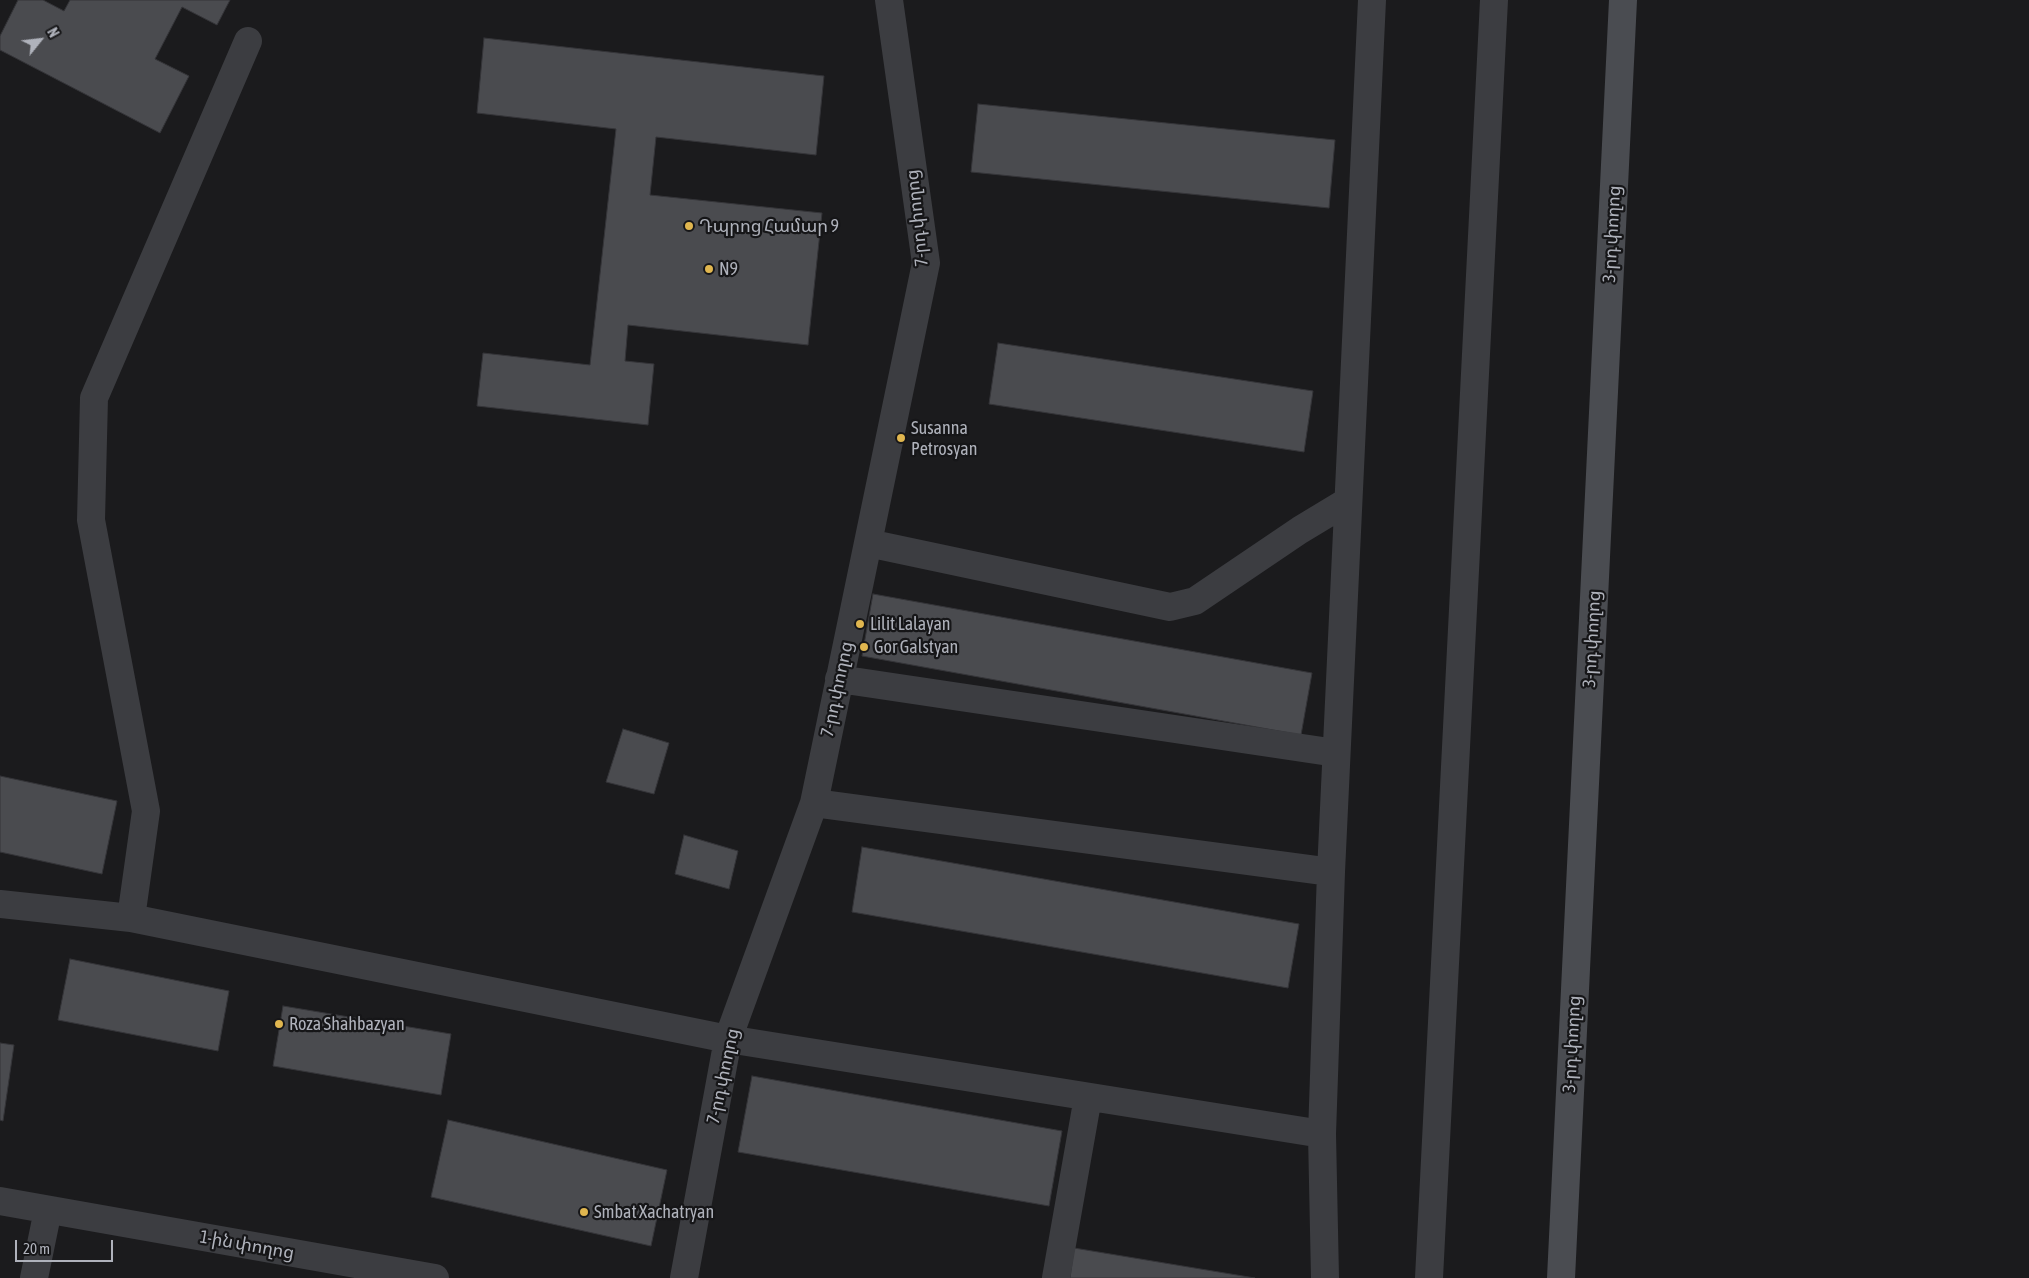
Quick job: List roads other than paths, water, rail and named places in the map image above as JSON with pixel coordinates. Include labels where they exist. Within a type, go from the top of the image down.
[{"type":"street","name":"7-րդ փողոց","points":[[684,1278],[728,1039],[814,803],[926,263],[889,0]]},
{"type":"street","points":[[1326,1278],[1322,1134],[1331,872],[1372,0]]},
{"type":"street","points":[[1429,1278],[1494,0]]},
{"type":"street","name":"3-րդ փողոց","points":[[1561,1278],[1623,0]]},
{"type":"street","points":[[131,918],[146,811],[90,520],[94,398],[248,41]]},
{"type":"street","points":[[868,542],[1170,607],[1195,601],[1300,530],[1348,501]]},
{"type":"street","points":[[839,679],[1336,754]]},
{"type":"street","points":[[814,803],[1331,872]]},
{"type":"street","points":[[0,904],[131,918],[728,1039],[1322,1134]]},
{"type":"street","points":[[1056,1278],[1088,1097]]},
{"type":"street","name":"1-ին փողոց","points":[[0,1201],[435,1278]]},
{"type":"street","points":[[34,1278],[48,1210]]},
{"type":"place","name":"Դպրոց Համար 9","points":[[689,226]]},
{"type":"place","name":"N9","points":[[709,269]]},
{"type":"place","name":"Susanna Petrosyan","points":[[901,438]]},
{"type":"place","name":"Lilit Lalayan","points":[[860,624]]},
{"type":"place","name":"Gor Galstyan","points":[[864,647]]},
{"type":"place","name":"Roza Shahbazyan","points":[[279,1024]]},
{"type":"place","name":"Smbat Xachatryan","points":[[584,1212]]}]
